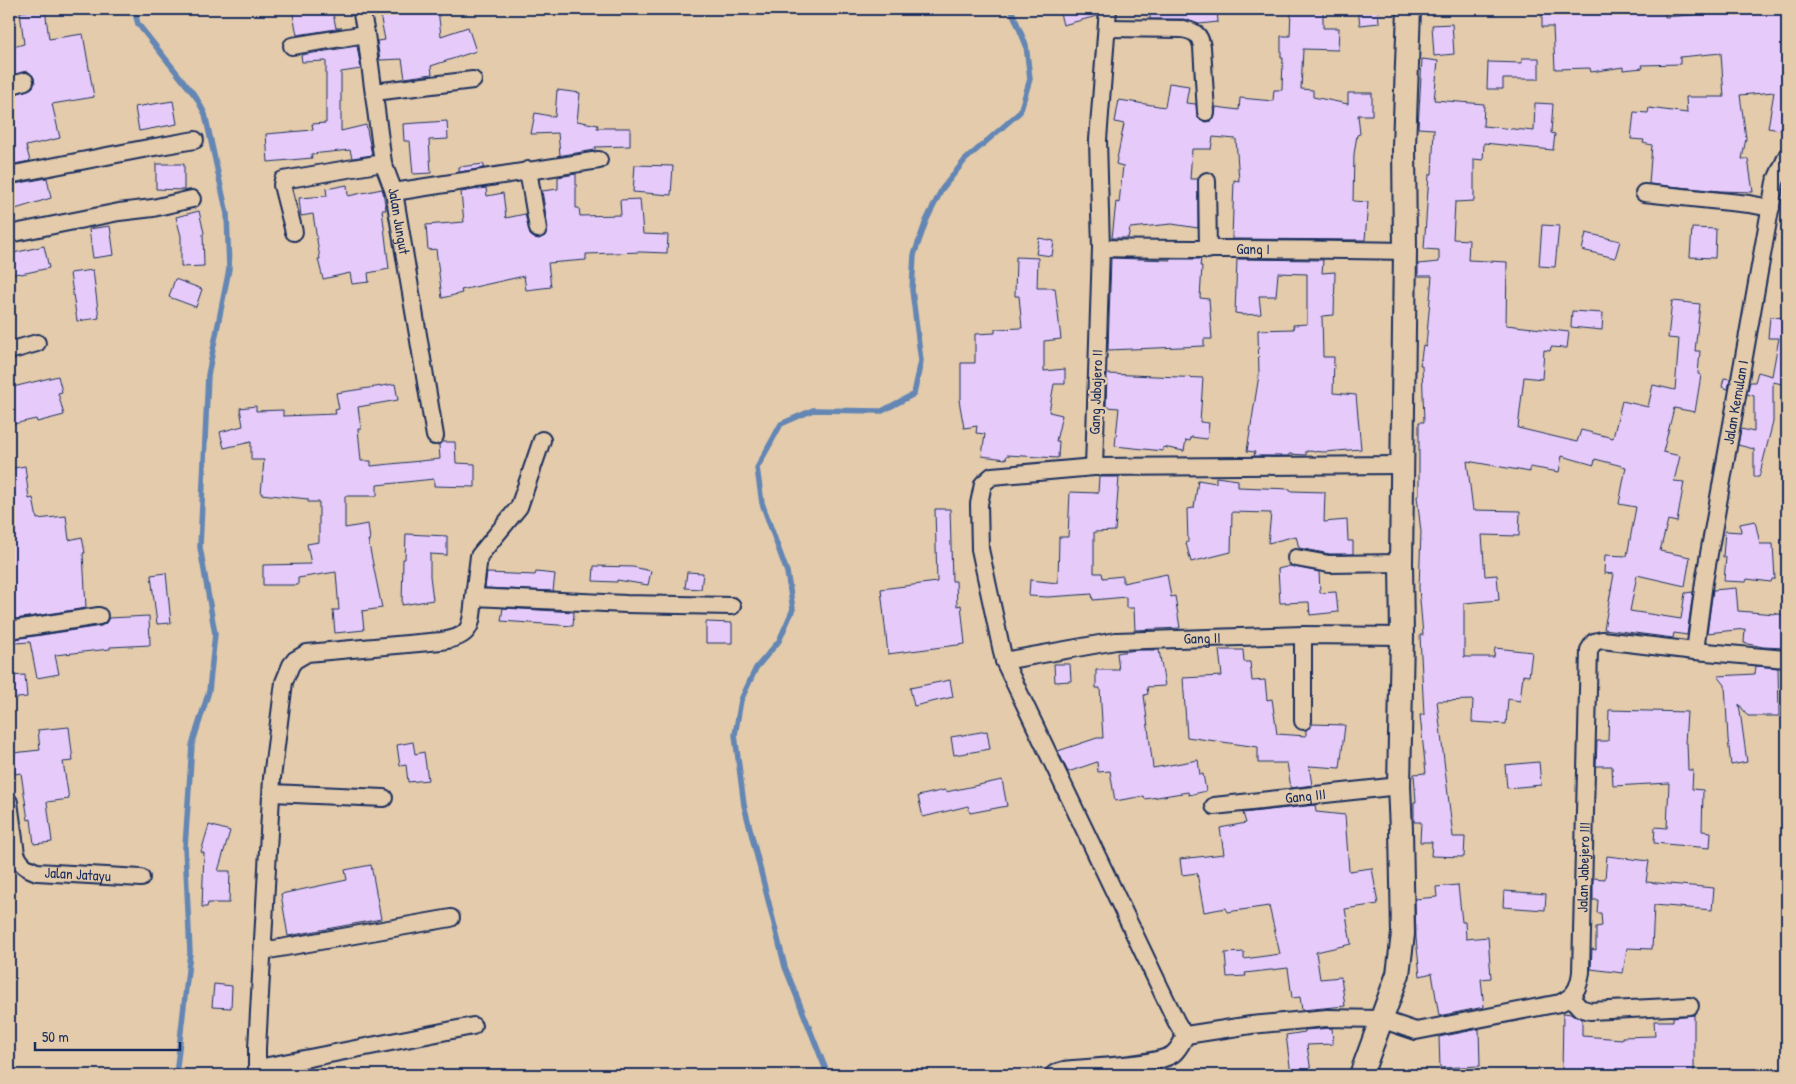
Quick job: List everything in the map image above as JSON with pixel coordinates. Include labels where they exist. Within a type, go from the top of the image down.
[{"type":"street","name":"Jalan Jungut","points":[[361,9],[383,163],[394,192],[435,436]]},
{"type":"street","name":"Gang Jabajero II","points":[[1094,466],[1101,248],[1098,140],[1108,9]]},
{"type":"street","points":[[1361,1075],[1398,974],[1403,934],[1402,830],[1399,786],[1402,636],[1404,146],[1408,9]]},
{"type":"street","points":[[1107,28],[1182,29],[1191,30],[1197,34],[1201,40],[1202,47],[1206,112]]},
{"type":"street","points":[[292,46],[366,34]]},
{"type":"street","points":[[374,92],[473,80]]},
{"type":"street","points":[[9,86],[25,81]]},
{"type":"street","points":[[9,175],[143,148],[196,140]]},
{"type":"street","name":"Jalan Kemulan I","points":[[1695,651],[1704,582],[1775,182],[1787,156]]},
{"type":"street","points":[[394,192],[599,160]]},
{"type":"street","points":[[294,232],[282,185],[284,180],[291,177],[383,163]]},
{"type":"street","points":[[528,170],[538,229]]},
{"type":"street","points":[[1208,181],[1208,250]]},
{"type":"street","points":[[1644,193],[1771,208]]},
{"type":"street","points":[[9,234],[119,212],[154,208],[192,199]]},
{"type":"street","name":"Gang I","points":[[1101,248],[1405,251]]},
{"type":"street","points":[[9,351],[38,343]]},
{"type":"street","points":[[473,1026],[257,1072],[272,793],[284,682],[290,665],[294,660],[307,653],[441,641],[462,637],[468,630],[472,618],[479,556],[518,507],[542,440]]},
{"type":"street","points":[[1186,1035],[1176,1021],[1004,661],[980,549],[979,504],[983,484],[992,476],[1094,466],[1402,465]]},
{"type":"street","points":[[1296,558],[1329,564],[1401,563]]},
{"type":"street","points":[[474,597],[626,604],[732,606]]},
{"type":"street","points":[[9,630],[99,616]]},
{"type":"street","points":[[1303,636],[1303,720]]},
{"type":"street","name":"Gang II","points":[[1004,661],[1116,641],[1303,636],[1402,636]]},
{"type":"street","name":"Jalan Jabejero III","points":[[1571,998],[1577,990],[1581,972],[1589,650],[1594,642],[1602,640],[1695,651]]},
{"type":"street","points":[[1695,651],[1787,659]]},
{"type":"street","name":"Gang III","points":[[1214,806],[1399,786]]},
{"type":"street","points":[[272,793],[384,798]]},
{"type":"street","name":"Jalan Jatayu","points":[[9,802],[16,854],[19,861],[26,868],[37,872],[141,878]]},
{"type":"street","points":[[263,951],[451,918]]},
{"type":"street","points":[[1186,1035],[1251,1025],[1318,1019],[1380,1020],[1416,1031],[1560,1003],[1571,998],[1580,1008],[1590,1010],[1690,1006]]},
{"type":"street","points":[[1053,1075],[1064,1070],[1156,1061],[1172,1055],[1178,1050],[1186,1035]]},
{"type":"building","points":[[45,9],[49,39],[83,34],[94,97],[52,104],[60,138],[26,146],[30,161],[9,165],[9,96],[28,90],[35,83],[34,78],[28,71],[9,76],[9,48],[24,44],[20,12]]},
{"type":"building","points":[[292,9],[332,9],[336,28],[342,28],[297,35]]},
{"type":"building","points":[[379,9],[438,9],[441,36],[468,27],[476,51],[431,66],[432,74],[405,78],[402,59],[380,60],[377,41],[385,40]]},
{"type":"building","points":[[1059,9],[1098,9],[1097,16],[1063,25]]},
{"type":"building","points":[[1186,9],[1217,11],[1218,22],[1199,24],[1184,19],[1150,19],[1150,11],[1186,11]]},
{"type":"building","points":[[1291,9],[1323,9],[1323,28],[1339,28],[1338,50],[1303,49],[1301,89],[1313,90],[1313,97],[1348,104],[1348,93],[1372,93],[1372,115],[1358,115],[1360,134],[1357,135],[1354,154],[1353,201],[1368,202],[1365,240],[1232,239],[1234,180],[1239,181],[1236,139],[1213,137],[1211,149],[1192,149],[1190,179],[1198,179],[1198,228],[1172,224],[1130,228],[1128,238],[1112,238],[1116,202],[1119,203],[1123,166],[1116,164],[1124,124],[1115,122],[1119,100],[1165,107],[1169,83],[1189,86],[1186,103],[1196,104],[1197,117],[1201,121],[1206,122],[1211,121],[1215,117],[1216,107],[1239,110],[1240,98],[1273,101],[1274,90],[1282,90],[1283,58],[1281,58],[1281,36],[1290,36]]},
{"type":"building","points":[[1378,9],[1379,23],[1360,25],[1358,10]]},
{"type":"building","points":[[1542,9],[1664,9],[1665,17],[1703,14],[1702,9],[1726,9],[1727,13],[1762,11],[1761,9],[1784,9],[1787,36],[1787,131],[1768,128],[1774,92],[1740,95],[1746,138],[1742,159],[1748,159],[1753,192],[1720,191],[1649,184],[1652,145],[1643,143],[1644,140],[1631,139],[1634,112],[1648,113],[1649,108],[1687,113],[1686,97],[1724,97],[1721,53],[1680,57],[1680,64],[1642,65],[1643,68],[1623,70],[1623,67],[1591,72],[1590,68],[1555,69],[1553,27],[1542,27]]},
{"type":"building","points":[[1452,24],[1454,54],[1434,56],[1432,25]]},
{"type":"building","points":[[357,46],[361,69],[341,72],[341,131],[366,125],[372,155],[352,158],[350,150],[311,154],[312,158],[268,162],[266,134],[313,130],[312,124],[326,123],[326,61],[302,62],[301,55]]},
{"type":"building","points":[[1522,58],[1539,58],[1539,79],[1503,79],[1503,89],[1487,89],[1488,62],[1522,63]]},
{"type":"building","points":[[1422,59],[1438,61],[1434,100],[1484,104],[1483,126],[1534,131],[1535,103],[1553,104],[1551,133],[1555,134],[1553,150],[1484,143],[1483,160],[1474,159],[1474,201],[1455,202],[1453,239],[1469,240],[1468,260],[1507,262],[1506,325],[1569,332],[1567,348],[1551,347],[1550,351],[1544,350],[1542,379],[1524,377],[1518,428],[1577,442],[1581,430],[1613,438],[1622,401],[1648,407],[1653,385],[1675,390],[1679,339],[1668,338],[1672,301],[1700,304],[1695,351],[1700,351],[1698,374],[1701,375],[1695,412],[1674,408],[1663,452],[1680,456],[1674,481],[1684,482],[1677,522],[1668,520],[1660,551],[1690,557],[1685,586],[1637,575],[1630,611],[1681,619],[1685,593],[1693,592],[1687,635],[1674,633],[1673,638],[1604,629],[1614,574],[1604,573],[1605,555],[1627,556],[1636,507],[1619,504],[1626,467],[1595,459],[1594,465],[1562,456],[1559,472],[1530,467],[1530,472],[1467,461],[1473,510],[1520,511],[1519,536],[1482,535],[1485,576],[1497,575],[1499,600],[1464,603],[1464,657],[1494,657],[1495,648],[1532,652],[1529,676],[1523,675],[1520,701],[1508,699],[1506,724],[1472,722],[1473,700],[1437,701],[1453,837],[1465,837],[1464,857],[1431,856],[1432,842],[1420,842],[1421,822],[1414,822],[1414,802],[1416,802],[1414,774],[1426,773],[1420,715],[1424,715],[1420,635],[1423,635],[1419,588],[1421,532],[1417,496],[1419,496],[1419,422],[1424,422],[1422,365],[1420,365],[1423,345],[1426,346],[1432,276],[1418,276],[1418,264],[1439,262],[1439,250],[1424,249],[1429,175],[1432,175],[1434,129],[1418,128]]},
{"type":"building","points":[[557,90],[580,93],[577,121],[598,125],[597,128],[630,128],[630,146],[595,147],[595,150],[557,156],[560,155],[558,133],[531,134],[535,113],[555,117]]},
{"type":"building","points":[[173,101],[177,124],[139,131],[135,107]]},
{"type":"building","points":[[447,121],[448,139],[429,140],[431,173],[413,174],[410,141],[404,141],[403,124]]},
{"type":"building","points":[[156,164],[184,164],[184,190],[156,189]]},
{"type":"building","points":[[484,164],[484,168],[459,172],[459,167]]},
{"type":"building","points":[[635,165],[673,166],[671,195],[633,192]]},
{"type":"building","points":[[576,174],[576,208],[579,208],[580,216],[621,215],[620,200],[640,199],[643,234],[668,235],[667,253],[586,254],[586,260],[548,263],[551,287],[526,290],[524,276],[461,290],[462,293],[442,298],[436,249],[428,250],[426,225],[464,222],[461,192],[486,188],[487,196],[503,193],[506,218],[525,214],[530,235],[539,239],[545,236],[548,228],[542,191],[558,189],[558,177]]},
{"type":"building","points":[[47,178],[51,198],[12,210],[9,198],[9,185]]},
{"type":"building","points":[[347,185],[348,196],[382,189],[383,192],[386,210],[382,210],[389,269],[368,273],[369,282],[352,284],[350,273],[323,279],[318,259],[320,259],[313,214],[301,216],[299,198],[327,196],[326,189]]},
{"type":"building","points":[[199,211],[204,233],[204,266],[181,267],[181,236],[176,217]]},
{"type":"building","points":[[1542,225],[1559,226],[1555,267],[1539,266]]},
{"type":"building","points":[[110,226],[114,255],[93,258],[89,229]]},
{"type":"building","points":[[1692,228],[1716,229],[1715,258],[1690,257]]},
{"type":"building","points":[[1586,233],[1620,241],[1615,258],[1582,250]]},
{"type":"building","points":[[1039,238],[1054,241],[1052,256],[1036,254]]},
{"type":"building","points":[[44,246],[49,268],[9,275],[9,254]]},
{"type":"building","points":[[1016,257],[1038,258],[1037,288],[1055,288],[1061,339],[1044,341],[1044,371],[1065,369],[1065,384],[1054,384],[1049,412],[1062,415],[1056,441],[1059,441],[1058,458],[1007,455],[1006,459],[982,456],[985,434],[976,433],[977,426],[964,428],[959,400],[961,399],[961,363],[975,363],[975,334],[995,333],[995,329],[1022,328],[1019,296],[1015,296]]},
{"type":"building","points":[[1111,258],[1201,259],[1200,298],[1209,299],[1212,339],[1204,339],[1204,346],[1108,350]]},
{"type":"building","points":[[1237,259],[1323,260],[1322,273],[1335,272],[1334,315],[1322,316],[1323,357],[1334,357],[1333,393],[1356,395],[1361,449],[1325,452],[1306,451],[1306,455],[1289,454],[1289,456],[1254,456],[1255,452],[1247,451],[1259,375],[1258,330],[1294,329],[1293,325],[1307,324],[1307,274],[1278,273],[1276,296],[1259,296],[1261,314],[1242,315],[1235,313]]},
{"type":"building","points":[[93,270],[99,318],[77,321],[70,273]]},
{"type":"building","points":[[175,279],[202,289],[196,307],[169,297]]},
{"type":"building","points":[[1572,311],[1603,313],[1602,330],[1571,327]]},
{"type":"building","points":[[1770,317],[1787,318],[1787,385],[1773,382],[1773,422],[1759,477],[1754,477],[1754,449],[1738,445],[1741,429],[1754,432],[1754,396],[1747,394],[1750,382],[1755,382],[1758,372],[1772,376],[1779,338],[1768,338]]},
{"type":"building","points":[[1107,374],[1203,378],[1200,422],[1209,423],[1207,439],[1191,437],[1190,441],[1186,440],[1184,451],[1163,447],[1163,451],[1115,446],[1119,408],[1106,407]]},
{"type":"building","points":[[58,376],[62,392],[58,393],[64,415],[37,422],[36,419],[9,425],[9,388]]},
{"type":"building","points":[[1724,378],[1730,379],[1728,389],[1722,387]]},
{"type":"building","points":[[395,384],[398,400],[358,407],[361,429],[358,429],[361,461],[371,461],[371,466],[440,459],[439,445],[442,442],[455,442],[456,463],[475,464],[475,487],[434,486],[434,479],[377,485],[377,496],[345,496],[345,528],[368,524],[370,540],[368,540],[382,608],[362,611],[364,630],[335,633],[333,610],[339,610],[336,572],[298,578],[298,585],[263,585],[263,565],[311,564],[307,544],[319,542],[319,502],[308,502],[308,499],[261,494],[264,460],[251,460],[251,442],[224,448],[220,432],[243,426],[240,408],[256,406],[256,411],[283,410],[283,416],[336,414],[335,410],[339,409],[336,393]]},
{"type":"building","points":[[25,466],[29,499],[33,498],[37,519],[66,516],[69,540],[82,537],[85,553],[83,553],[86,608],[9,620],[9,469]]},
{"type":"building","points":[[1099,477],[1119,477],[1115,531],[1094,532],[1094,573],[1102,573],[1103,578],[1123,576],[1123,583],[1167,574],[1171,597],[1175,596],[1180,628],[1135,630],[1134,608],[1126,608],[1126,597],[1093,600],[1092,594],[1048,597],[1029,596],[1030,580],[1058,583],[1059,537],[1068,537],[1070,492],[1098,493]]},
{"type":"building","points":[[1216,477],[1238,480],[1238,487],[1325,492],[1324,522],[1347,520],[1348,541],[1353,541],[1353,554],[1330,554],[1299,548],[1296,536],[1268,543],[1271,513],[1232,512],[1231,552],[1191,562],[1186,543],[1188,542],[1187,509],[1194,508],[1198,480],[1216,483]]},
{"type":"building","points":[[935,509],[950,509],[952,581],[956,581],[957,606],[961,605],[965,644],[888,654],[881,589],[937,582]]},
{"type":"building","points":[[1755,521],[1760,544],[1773,544],[1775,579],[1772,579],[1771,582],[1747,579],[1746,582],[1724,581],[1726,557],[1723,557],[1725,531],[1741,532],[1740,524]]},
{"type":"building","points":[[406,534],[447,536],[447,555],[430,554],[433,600],[402,605],[403,559],[405,559]]},
{"type":"building","points":[[594,566],[633,567],[651,571],[648,585],[617,580],[617,582],[593,581]]},
{"type":"building","points":[[1290,566],[1319,572],[1320,593],[1336,592],[1338,612],[1310,615],[1309,602],[1280,603],[1278,569]]},
{"type":"building","points":[[536,572],[555,574],[553,591],[485,588],[487,573],[535,575]]},
{"type":"building","points":[[687,572],[703,573],[701,589],[685,588]]},
{"type":"building","points":[[166,573],[171,623],[157,624],[151,575]]},
{"type":"building","points":[[1736,588],[1738,611],[1775,614],[1776,612],[1777,614],[1787,615],[1787,648],[1763,647],[1744,643],[1745,629],[1707,633],[1713,590]]},
{"type":"building","points":[[503,608],[574,612],[573,626],[501,621]]},
{"type":"building","points":[[149,616],[150,645],[110,647],[110,649],[55,655],[59,674],[37,678],[30,642],[15,643],[15,639],[101,626],[109,618]]},
{"type":"building","points":[[706,622],[732,623],[732,643],[706,643]]},
{"type":"building","points":[[1136,650],[1159,650],[1165,686],[1147,687],[1148,694],[1144,695],[1153,768],[1198,760],[1200,775],[1203,774],[1206,791],[1189,795],[1188,792],[1145,799],[1144,796],[1115,801],[1110,771],[1098,772],[1097,762],[1068,772],[1058,751],[1097,738],[1103,738],[1100,688],[1096,688],[1096,670],[1119,670],[1117,653]]},
{"type":"building","points":[[1219,650],[1243,650],[1244,662],[1250,662],[1252,681],[1265,680],[1267,700],[1272,699],[1277,734],[1306,736],[1306,730],[1312,724],[1345,725],[1340,768],[1309,766],[1312,785],[1291,788],[1287,763],[1258,763],[1258,747],[1187,737],[1183,678],[1222,676]]},
{"type":"building","points":[[1054,664],[1070,664],[1071,681],[1055,682]]},
{"type":"building","points":[[1756,666],[1778,668],[1779,716],[1748,716],[1739,704],[1747,762],[1731,765],[1725,685],[1718,676],[1755,674]]},
{"type":"building","points":[[25,675],[27,697],[9,699],[9,676]]},
{"type":"building","points":[[950,680],[953,697],[914,706],[910,688]]},
{"type":"building","points":[[1609,710],[1687,712],[1685,743],[1687,743],[1688,770],[1693,770],[1692,789],[1703,790],[1702,831],[1711,832],[1710,848],[1654,843],[1655,827],[1667,828],[1669,783],[1613,786],[1612,766],[1596,766],[1597,741],[1608,741]]},
{"type":"building","points":[[69,727],[73,761],[63,762],[69,799],[47,802],[52,842],[34,844],[31,819],[28,820],[21,773],[15,774],[13,753],[40,750],[38,730]]},
{"type":"building","points":[[987,731],[990,749],[954,755],[951,737]]},
{"type":"building","points":[[413,742],[415,754],[424,752],[428,780],[408,782],[406,765],[400,766],[397,745]]},
{"type":"building","points":[[1539,762],[1541,785],[1507,788],[1505,765]]},
{"type":"building","points":[[1002,780],[1007,806],[970,813],[968,806],[923,817],[918,796]]},
{"type":"building","points":[[1315,805],[1316,812],[1345,815],[1349,871],[1372,868],[1378,904],[1345,909],[1351,944],[1316,952],[1320,979],[1341,977],[1345,1006],[1302,1010],[1300,997],[1292,998],[1288,968],[1245,973],[1246,976],[1227,977],[1225,953],[1244,952],[1244,959],[1280,954],[1269,906],[1227,912],[1226,908],[1204,912],[1197,873],[1182,875],[1180,859],[1224,854],[1220,828],[1246,823],[1243,813]]},
{"type":"building","points":[[209,825],[230,831],[218,871],[230,871],[229,903],[208,903],[207,907],[202,907],[204,853],[201,852]]},
{"type":"building","points":[[1607,856],[1649,861],[1646,882],[1714,888],[1712,910],[1654,905],[1652,949],[1627,948],[1623,973],[1591,969],[1592,949],[1596,950],[1596,927],[1602,926],[1601,913],[1597,913],[1598,900],[1593,900],[1593,878],[1605,879]]},
{"type":"building","points":[[371,865],[381,919],[288,936],[281,894],[347,880],[345,870]]},
{"type":"building","points":[[1458,885],[1462,922],[1465,922],[1466,939],[1488,937],[1491,978],[1481,979],[1484,1007],[1439,1016],[1432,973],[1420,976],[1416,938],[1415,899],[1437,897],[1436,887]]},
{"type":"building","points":[[1504,891],[1546,894],[1545,910],[1503,907]]},
{"type":"building","points":[[214,984],[232,986],[231,1008],[212,1007]]},
{"type":"building","points":[[1563,1013],[1572,1014],[1582,1019],[1582,1036],[1622,1039],[1622,1037],[1655,1036],[1654,1021],[1673,1021],[1673,1017],[1694,1015],[1694,1075],[1562,1075]]},
{"type":"building","points":[[1332,1028],[1333,1044],[1307,1045],[1311,1072],[1291,1074],[1286,1035],[1305,1032],[1305,1030]]},
{"type":"building","points":[[1479,1029],[1480,1066],[1440,1068],[1439,1037]]},
{"type":"waterway","points":[[134,9],[138,24],[196,97],[205,114],[227,214],[229,269],[208,375],[200,547],[215,634],[209,691],[192,745],[185,847],[190,953],[176,1075]]},
{"type":"waterway","points":[[828,1075],[785,967],[744,805],[735,735],[741,700],[756,668],[779,641],[793,609],[787,572],[762,503],[757,468],[781,424],[813,410],[882,411],[914,394],[921,361],[912,290],[914,255],[926,221],[942,189],[965,160],[1020,112],[1030,79],[1026,45],[1011,9]]}]
